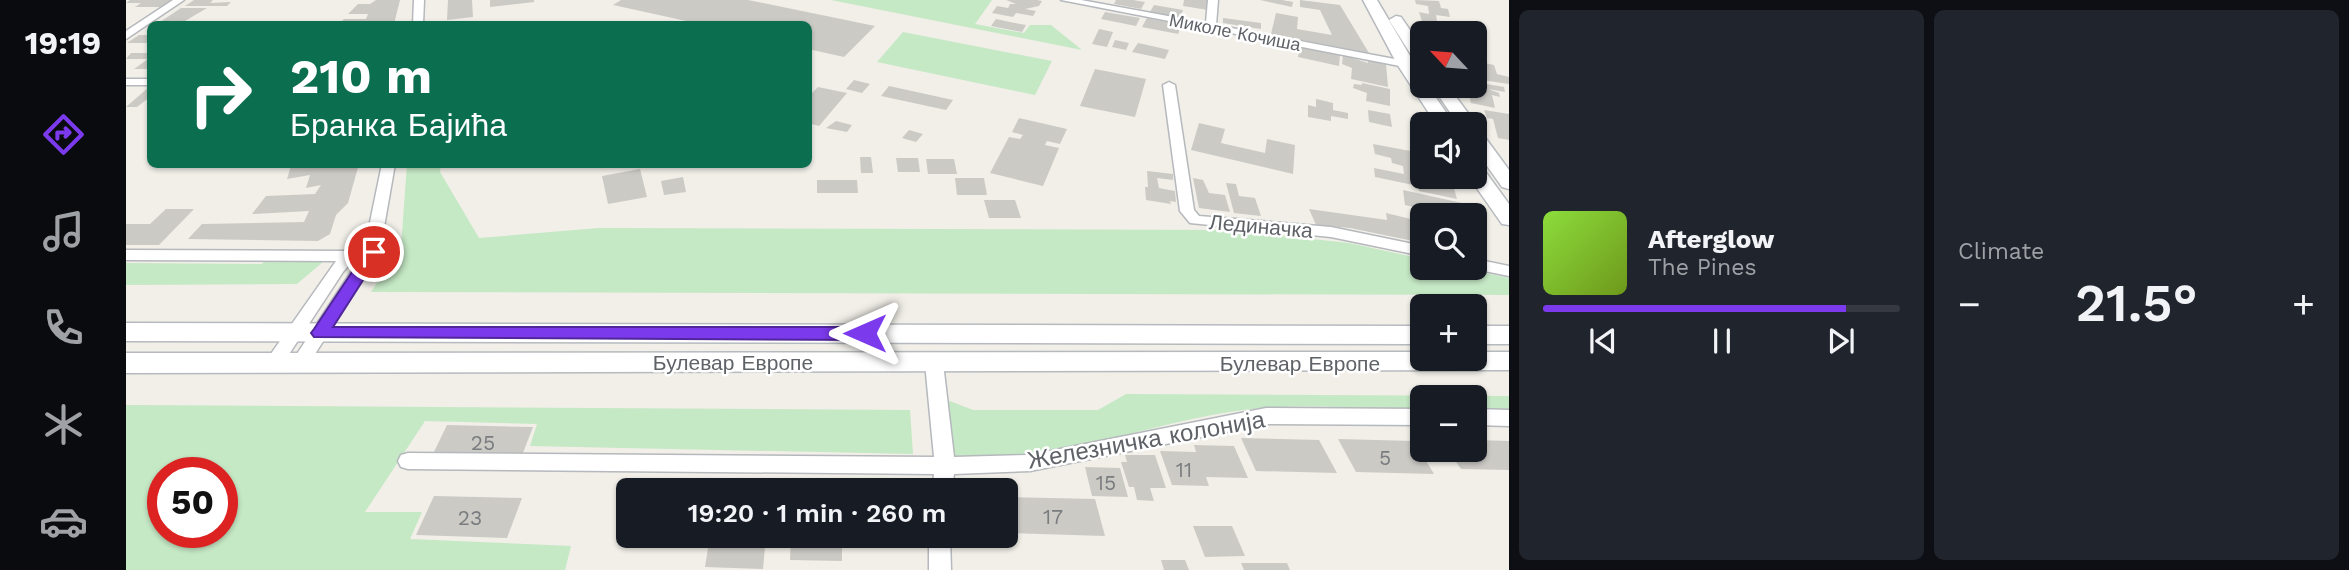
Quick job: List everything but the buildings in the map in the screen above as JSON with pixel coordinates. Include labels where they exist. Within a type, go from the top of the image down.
[{"type":"main road","points":[[1370,0],[1405,64],[1437,112]]},
{"type":"main road","points":[[1387,0],[1410,39]]},
{"type":"main road","points":[[1487,153],[1509,183]]},
{"type":"main road","points":[[1487,188],[1509,219]]},
{"type":"main road","name":"Булевар Европе","points":[[126,332],[1410,335]]},
{"type":"main road","points":[[1487,335],[1509,335]]},
{"type":"main road","name":"Булевар Европе","points":[[126,363],[1509,361]]},
{"type":"street","points":[[148,21],[179,0]]},
{"type":"street","points":[[418,21],[419,0]]},
{"type":"street","name":"Миколе Кочиша","points":[[1066,0],[1405,64]]},
{"type":"street","points":[[1211,27],[1213,0]]},
{"type":"street","points":[[126,36],[147,22]]},
{"type":"street","points":[[126,82],[147,82]]},
{"type":"street","name":"Лединачка","points":[[1169,85],[1186,211],[1195,220],[1331,232],[1410,248]]},
{"type":"street","points":[[274,363],[364,236],[376,229],[388,168]]},
{"type":"street","points":[[300,363],[381,240],[383,232],[376,229]]},
{"type":"street","points":[[126,255],[349,256]]},
{"type":"street","points":[[1487,266],[1509,271]]},
{"type":"street","points":[[934,363],[945,466],[944,478]]},
{"type":"street","name":"Железничка колонија","points":[[408,461],[945,466],[1030,463],[1266,416],[1410,417]]},
{"type":"street","points":[[1487,417],[1509,418]]},
{"type":"street","points":[[940,548],[940,570]]},
{"type":"green space","points":[[831,0],[992,0],[975,24],[1024,33],[1030,25],[1051,25],[1082,50]]},
{"type":"green space","points":[[903,32],[1052,61],[1035,95],[877,62]]},
{"type":"green space","points":[[407,168],[441,168],[440,172],[479,238],[599,228],[1228,230],[1349,243],[1410,256],[1410,280],[1487,280],[1487,273],[1509,278],[1509,295],[371,292],[401,247]]},
{"type":"green space","points":[[337,250],[297,284],[126,285],[126,263],[262,264],[266,258]]},
{"type":"green space","points":[[1126,394],[1410,395],[1410,409],[1262,408],[1223,413],[1068,448],[990,457],[951,456],[947,400],[973,410],[1098,410]]},
{"type":"green space","points":[[1487,396],[1509,396],[1509,410],[1487,410]]},
{"type":"green space","points":[[126,405],[910,410],[913,454],[530,446],[537,424],[425,421],[365,512],[422,512],[410,539],[571,546],[565,570],[126,570]]},
{"type":"route","points":[[374,252],[320,333],[865,333]]}]
